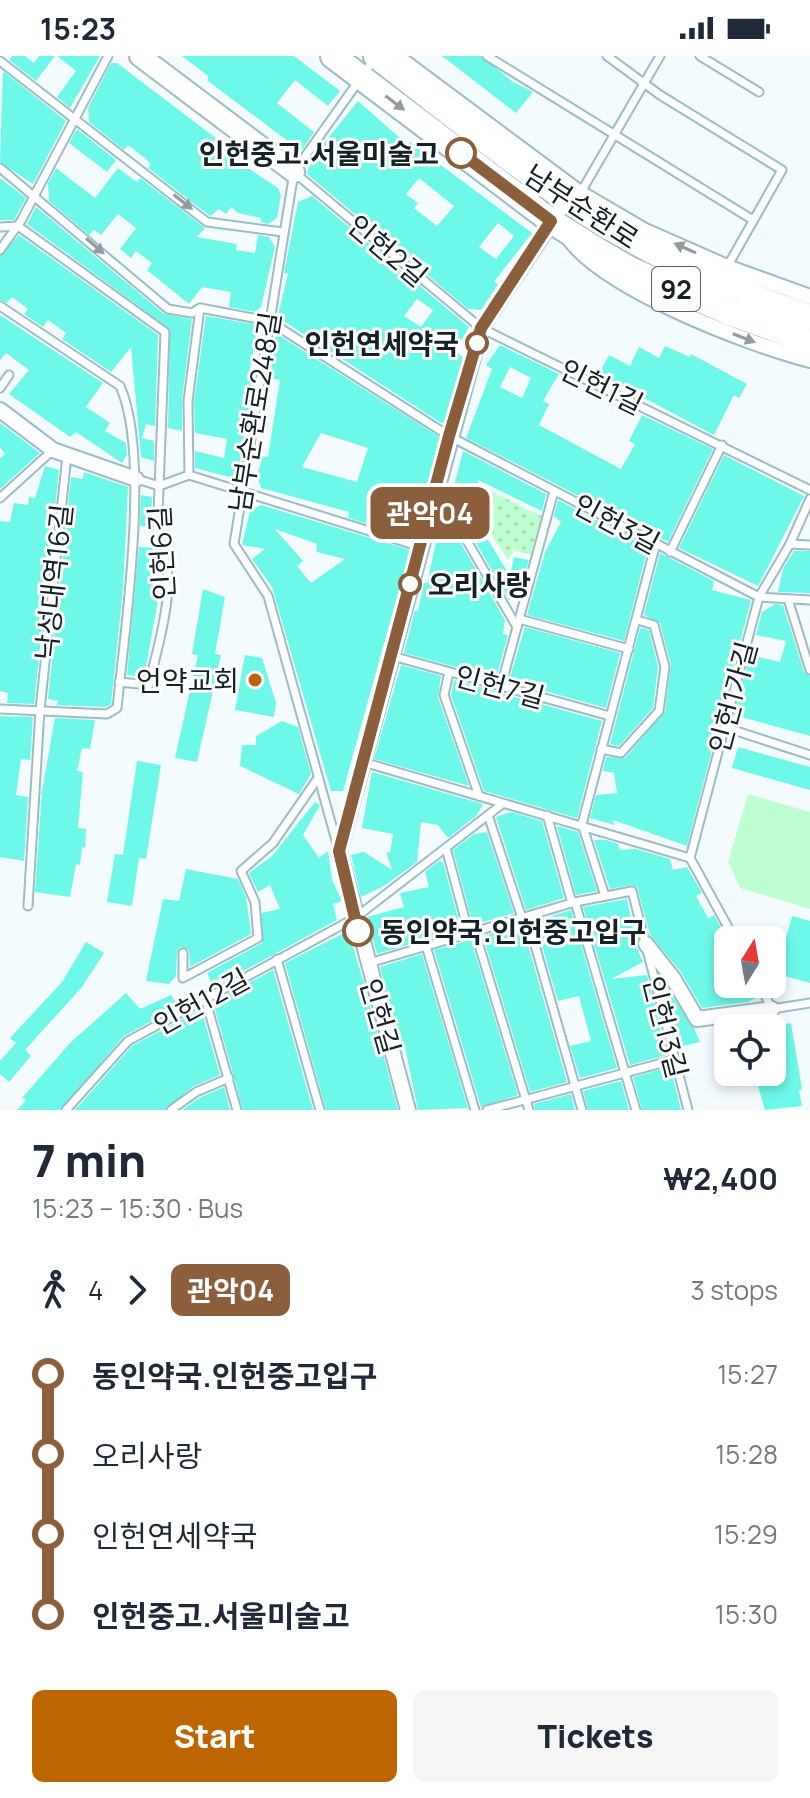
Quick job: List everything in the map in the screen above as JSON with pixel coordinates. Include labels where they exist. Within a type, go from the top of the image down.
[{"type":"main road","name":"남부순환로","points":[[333,56],[556,224],[630,269],[730,313],[810,342]]},
{"type":"main road","name":"남부순환로","points":[[376,56],[648,249],[715,282],[810,317]]},
{"type":"street","points":[[140,56],[294,172]]},
{"type":"street","points":[[396,56],[573,196],[727,267],[810,297]]},
{"type":"street","name":"인헌길","points":[[408,1110],[339,851],[449,436],[481,328],[573,196]]},
{"type":"street","points":[[556,224],[580,255],[651,297],[743,337],[810,360]]},
{"type":"street","points":[[0,410],[60,452],[136,479]]},
{"type":"street","name":"인헌13길","points":[[646,944],[673,978],[697,1019],[772,1009]]},
{"type":"lane","points":[[0,250],[36,195],[108,56]]},
{"type":"lane","name":"남부순환로248길","points":[[339,851],[268,596],[234,544],[240,491],[294,172],[376,56]]},
{"type":"lane","points":[[487,56],[753,220]]},
{"type":"lane","points":[[607,56],[660,95],[782,170],[727,267]]},
{"type":"lane","points":[[573,196],[614,135],[660,56]]},
{"type":"lane","points":[[700,56],[759,92]]},
{"type":"lane","points":[[0,61],[207,222],[283,232]]},
{"type":"lane","points":[[0,168],[36,195],[168,309],[192,313],[200,308],[269,321]]},
{"type":"lane","name":"인헌2길","points":[[294,172],[481,328]]},
{"type":"lane","points":[[0,227],[18,226],[165,332],[159,486]]},
{"type":"lane","points":[[0,306],[120,386],[128,403],[136,479],[117,708],[107,714],[0,709]]},
{"type":"lane","points":[[189,475],[188,401],[200,308]]},
{"type":"lane","name":"인헌3길","points":[[269,321],[449,436],[670,552],[759,597],[810,600]]},
{"type":"lane","name":"인헌1길","points":[[481,328],[810,490]]},
{"type":"lane","points":[[0,388],[9,375]]},
{"type":"lane","points":[[670,552],[722,445]]},
{"type":"lane","points":[[0,498],[60,452]]},
{"type":"lane","name":"낙성대역16길","points":[[28,906],[60,452]]},
{"type":"lane","name":"인헌6길","points":[[136,479],[159,486],[189,475],[421,547]]},
{"type":"lane","name":"인헌6길","points":[[119,682],[149,685],[169,590],[163,550],[157,541],[159,486]]},
{"type":"lane","points":[[501,686],[554,491]]},
{"type":"lane","name":"인헌1가길","points":[[690,858],[759,597],[790,544],[810,499]]},
{"type":"lane","points":[[429,519],[459,527],[518,623],[629,649]]},
{"type":"lane","points":[[605,896],[582,824],[656,543]]},
{"type":"lane","points":[[790,544],[810,545]]},
{"type":"lane","points":[[788,599],[810,670]]},
{"type":"lane","points":[[601,749],[621,753],[659,711],[665,667],[654,625],[637,620]]},
{"type":"lane","name":"인헌7길","points":[[390,656],[610,716]]},
{"type":"lane","points":[[449,672],[444,695],[479,796]]},
{"type":"lane","points":[[724,727],[810,755]]},
{"type":"lane","points":[[361,762],[690,858],[727,926]]},
{"type":"lane","points":[[183,953],[183,978],[258,938],[255,902],[241,871],[273,843],[318,778]]},
{"type":"lane","name":"인헌12길","points":[[66,1110],[128,1041],[355,918],[501,805]]},
{"type":"lane","points":[[488,815],[524,917],[582,1110]]},
{"type":"lane","points":[[547,815],[574,903]]},
{"type":"lane","points":[[446,848],[529,1110]]},
{"type":"lane","name":"인헌13길","points":[[367,964],[574,903],[632,891],[688,1110]]},
{"type":"lane","name":"인헌13길","points":[[574,903],[636,1110]]},
{"type":"lane","points":[[426,946],[475,1110]]},
{"type":"lane","points":[[277,959],[320,1110]]},
{"type":"lane","points":[[205,998],[237,1110]]},
{"type":"lane","points":[[766,998],[772,1009],[810,1003]]},
{"type":"lane","points":[[487,1110],[673,1060]]},
{"type":"lane","points":[[171,1110],[196,1092],[229,1078]]},
{"type":"green space","points":[[483,487],[543,517],[533,556],[514,550],[508,560],[479,516]]},
{"type":"green space","points":[[748,794],[810,812],[810,909],[740,888],[728,862]]},
{"type":"building","points":[[12,56],[25,56],[34,63],[39,56],[55,56],[36,81],[9,60]]},
{"type":"building","points":[[57,56],[100,56],[70,108],[57,97],[76,71]]},
{"type":"building","points":[[182,56],[294,56],[340,91],[328,106],[295,80],[277,103],[314,132],[301,151],[208,81],[208,76]]},
{"type":"building","points":[[442,56],[481,56],[513,82],[533,92],[516,113]]},
{"type":"building","points":[[111,63],[117,63],[234,152],[230,156],[278,188],[281,195],[277,218],[268,224],[261,222],[261,218],[238,213],[231,207],[226,214],[219,209],[210,216],[148,168],[151,164],[128,145],[124,150],[89,122],[88,108]]},
{"type":"building","points":[[3,71],[66,121],[33,184],[0,162]]},
{"type":"building","points":[[358,101],[408,145],[410,142],[532,233],[494,282],[498,284],[481,310],[468,309],[398,250],[398,242],[377,226],[374,230],[307,174],[311,159]],"holes":[[[419,178],[454,206],[437,226],[414,208],[418,203],[406,194]],[[498,223],[514,236],[496,259],[479,247]]]},
{"type":"building","points":[[77,129],[116,160],[107,172],[69,143]]},
{"type":"building","points":[[56,168],[95,198],[118,168],[137,182],[140,178],[205,228],[197,237],[237,244],[236,250],[255,253],[258,235],[269,237],[275,247],[261,307],[255,312],[229,307],[231,292],[202,287],[189,304],[147,270],[152,263],[136,251],[131,258],[120,249],[136,228],[118,214],[101,235],[94,230],[89,235],[49,201],[48,183]]},
{"type":"building","points":[[0,178],[26,198],[14,220],[0,220]]},
{"type":"building","points":[[312,196],[469,327],[455,351],[463,357],[445,422],[441,423],[282,320],[279,312],[288,273],[284,273],[298,202]],"holes":[[[417,299],[433,310],[421,327],[404,316]]]},
{"type":"building","points":[[36,207],[164,314],[192,319],[182,400],[182,431],[168,428],[170,329],[27,224]]},
{"type":"building","points":[[19,235],[158,335],[155,426],[146,424],[142,438],[154,441],[154,461],[141,457],[131,347],[111,372],[62,339],[66,333],[48,320],[43,327],[24,314],[28,309],[12,297],[7,303],[0,300],[0,256]]},
{"type":"building","points":[[0,315],[103,383],[86,407],[110,423],[105,431],[126,443],[127,455],[122,463],[76,432],[70,437],[9,394],[29,370],[6,353],[0,360]]},
{"type":"building","points":[[206,316],[258,325],[250,369],[256,370],[237,479],[195,468],[195,451],[224,458],[227,439],[195,433],[194,401]]},
{"type":"building","points":[[280,336],[441,438],[414,538],[348,518],[349,512],[261,488],[257,476],[263,456],[268,457],[280,380],[268,378],[275,337]],"holes":[[[321,433],[368,448],[357,482],[302,467]]]},
{"type":"building","points":[[500,345],[559,374],[543,401],[549,404],[539,425],[621,469],[635,444],[629,441],[642,415],[713,449],[668,542],[466,438],[492,369],[486,365]],"holes":[[[510,367],[531,378],[522,398],[500,387]]]},
{"type":"building","points":[[665,346],[690,357],[691,354],[747,384],[739,398],[734,395],[714,435],[599,374],[609,355],[630,366],[639,347],[659,358]]},
{"type":"building","points":[[0,423],[40,453],[0,489],[0,458],[5,454],[0,447]]},
{"type":"building","points":[[463,451],[546,494],[542,511],[478,480],[473,515],[510,576],[514,557],[529,560],[519,594],[509,600],[465,524],[446,517]]},
{"type":"building","points":[[724,455],[804,496],[758,586],[679,548]]},
{"type":"building","points":[[45,466],[59,470],[34,704],[7,703],[8,693],[0,691],[0,521],[10,522],[14,503],[28,505],[29,497],[35,498]]},
{"type":"building","points":[[84,472],[128,487],[123,589],[111,704],[106,707],[57,705],[58,701],[48,699],[71,477],[83,479]]},
{"type":"building","points":[[141,495],[152,497],[151,527],[140,526]]},
{"type":"building","points":[[558,500],[648,547],[624,641],[527,615],[545,552],[561,522],[554,516]]},
{"type":"building","points":[[261,505],[410,550],[343,791],[331,791],[272,587],[252,559],[265,549],[242,545],[250,511]],"holes":[[[275,529],[317,544],[317,552],[345,559],[311,583],[297,566],[303,561]]]},
{"type":"building","points":[[443,529],[455,533],[505,620],[503,634],[508,635],[496,678],[404,653],[415,610],[418,611],[424,583],[427,583],[438,533],[442,534]]},
{"type":"building","points":[[139,547],[153,548],[159,563],[157,606],[144,677],[127,675]]},
{"type":"building","points":[[794,551],[810,551],[810,593],[778,592],[783,569]]},
{"type":"building","points":[[660,553],[714,581],[712,590],[751,600],[687,846],[613,820],[614,825],[590,818],[596,795],[617,793],[614,773],[603,771],[606,757],[625,758],[665,712],[671,665],[660,623],[644,615]]},
{"type":"building","points":[[203,589],[225,597],[215,654],[221,655],[197,762],[175,758],[198,655],[192,654]]},
{"type":"building","points":[[775,604],[783,605],[804,672],[810,676],[810,736],[734,715],[750,655],[780,662],[786,641],[756,635],[762,612]]},
{"type":"building","points":[[525,627],[620,653],[606,708],[509,681]]},
{"type":"building","points":[[640,628],[649,630],[658,667],[653,708],[619,746],[610,744]]},
{"type":"building","name":"언약교회","points":[[245,655],[262,658],[276,703],[274,717],[235,710]]},
{"type":"building","points":[[401,665],[441,676],[438,697],[469,786],[374,759]]},
{"type":"building","points":[[454,680],[602,721],[577,818],[484,791],[451,695]]},
{"type":"building","points":[[0,716],[33,717],[30,760],[21,759],[16,795],[28,797],[24,861],[0,857]]},
{"type":"building","points":[[55,718],[95,720],[90,749],[82,748],[77,771],[83,772],[78,828],[86,829],[85,848],[82,847],[80,865],[76,864],[70,897],[35,892],[42,791]]},
{"type":"building","points":[[282,721],[298,727],[311,774],[299,794],[240,766],[242,745],[256,745],[256,736]]},
{"type":"building","points":[[738,747],[810,767],[810,790],[732,768]]},
{"type":"building","points":[[137,761],[161,765],[146,859],[139,858],[132,906],[107,902],[115,854],[123,855]]},
{"type":"building","points":[[372,772],[483,804],[477,815],[448,838],[438,825],[421,822],[417,862],[384,886],[361,897],[351,855],[364,852],[392,870],[386,852],[390,853],[393,834],[362,828]]},
{"type":"building","points":[[315,802],[320,805],[303,835],[319,858],[328,851],[332,880],[342,901],[333,904],[337,920],[214,987],[207,973],[262,943],[262,913],[280,909],[270,885],[258,892],[249,873],[272,856]]},
{"type":"building","points":[[511,812],[542,821],[564,898],[526,910],[496,817]]},
{"type":"building","points":[[557,826],[578,832],[597,891],[576,895]]},
{"type":"building","points":[[487,832],[514,913],[473,925],[453,850],[474,834]]},
{"type":"building","points":[[594,840],[618,844],[620,850],[636,849],[670,859],[673,870],[687,867],[702,893],[696,896],[708,918],[714,915],[720,926],[714,926],[714,998],[756,998],[748,1002],[702,1008],[681,972],[650,935],[637,887],[610,889]]},
{"type":"building","points":[[439,861],[443,862],[461,929],[377,954],[367,917],[404,907],[400,893],[429,887],[425,872]]},
{"type":"building","points":[[186,869],[238,879],[246,897],[251,934],[190,967],[189,950],[180,947],[176,976],[169,984],[146,981],[163,899],[179,901]]},
{"type":"building","points":[[627,899],[636,946],[643,962],[611,979],[647,975],[667,1055],[630,1065],[583,907]]},
{"type":"building","points":[[571,910],[617,1068],[580,1078],[570,1046],[591,1041],[579,996],[558,1001],[535,921]]},
{"type":"building","points":[[792,916],[810,921],[810,983],[786,977],[786,938]]},
{"type":"building","points":[[522,924],[567,1082],[530,1092],[483,936]]},
{"type":"building","points":[[348,931],[398,1110],[326,1110],[285,963]]},
{"type":"building","points":[[471,940],[518,1095],[481,1107],[434,950]]},
{"type":"building","points":[[86,942],[104,953],[82,987],[25,1050],[31,1056],[9,1082],[0,1074],[0,1061],[16,1043],[10,1038],[62,982]]},
{"type":"building","points":[[422,954],[468,1108],[418,1110],[405,1047],[402,1048],[380,967]]},
{"type":"building","points":[[273,970],[313,1110],[243,1110],[213,1002]]},
{"type":"building","points":[[661,979],[694,1028],[700,1042],[679,1047]]},
{"type":"building","points":[[126,993],[140,1009],[171,995],[178,1007],[124,1036],[60,1110],[17,1110],[26,1100],[22,1098],[70,1043]]},
{"type":"building","points":[[201,1009],[220,1075],[192,1087],[165,1110],[75,1110],[132,1046]]},
{"type":"building","points":[[791,1023],[802,1106],[765,1110],[758,1086],[786,1086],[786,1024]]},
{"type":"building","points":[[670,1067],[681,1110],[642,1110],[633,1077]]},
{"type":"building","points":[[621,1081],[629,1110],[588,1110],[583,1091]]},
{"type":"building","points":[[224,1087],[230,1110],[182,1110],[199,1098]]},
{"type":"building","points":[[571,1094],[575,1110],[535,1110],[534,1104]]},
{"type":"bus line","name":"관악04","points":[[358,931],[339,851],[449,436],[481,328],[551,221],[461,153]]},
{"type":"place","name":"인헌중고.서울미술고","points":[[461,153]]},
{"type":"place","name":"인헌연세약국","points":[[477,343]]},
{"type":"place","name":"오리사랑","points":[[410,584]]},
{"type":"place","name":"언약교회","points":[[255,680]]},
{"type":"place","name":"동인약국.인헌중고입구","points":[[358,931]]}]
